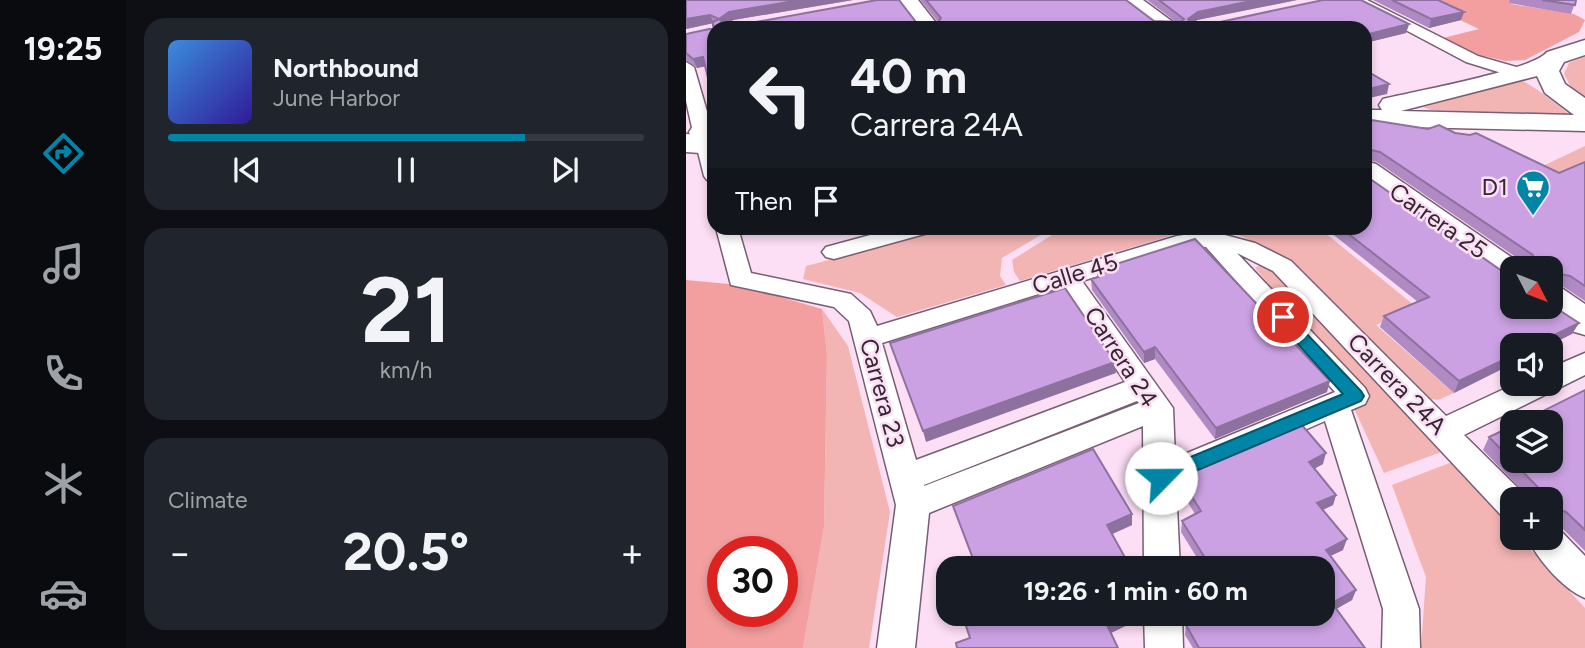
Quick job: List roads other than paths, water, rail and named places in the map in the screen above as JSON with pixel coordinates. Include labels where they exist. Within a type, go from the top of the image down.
[{"type":"main road","points":[[908,0],[924,21]]},
{"type":"main road","points":[[1129,0],[1160,21]]},
{"type":"main road","points":[[1372,110],[1521,74],[1549,63],[1565,52],[1585,47]]},
{"type":"main road","points":[[1549,63],[1548,79],[1554,88],[1585,110]]},
{"type":"main road","points":[[1372,118],[1585,124]]},
{"type":"main road","name":"Carrera 25","points":[[1372,175],[1500,264]]},
{"type":"main road","points":[[1563,307],[1585,322]]},
{"type":"street","points":[[1356,0],[1472,59],[1521,74]]},
{"type":"street","points":[[686,66],[705,139]]},
{"type":"street","name":"Carrera 23","points":[[729,235],[740,279],[842,300],[860,317],[909,492],[896,648]]},
{"type":"street","points":[[834,252],[895,235]]},
{"type":"street","name":"Calle 45","points":[[868,338],[1185,240],[1210,239],[1238,243],[1258,251],[1282,266]]},
{"type":"street","name":"Carrera 24A","points":[[1210,239],[1345,400],[1401,609],[1401,648]]},
{"type":"street","name":"Carrera 24A","points":[[1282,266],[1500,491]]},
{"type":"street","name":"Carrera 24","points":[[1067,277],[1150,397],[1161,478],[1162,556]]},
{"type":"street","points":[[1563,374],[1585,363]]},
{"type":"street","points":[[1444,431],[1516,396]]},
{"type":"street","points":[[909,492],[1150,397]]},
{"type":"street","points":[[1161,478],[1345,400]]},
{"type":"street","points":[[1556,550],[1585,581]]},
{"type":"street","points":[[1163,626],[1164,648]]},
{"type":"place","name":"D1","points":[[1533,217]]}]
